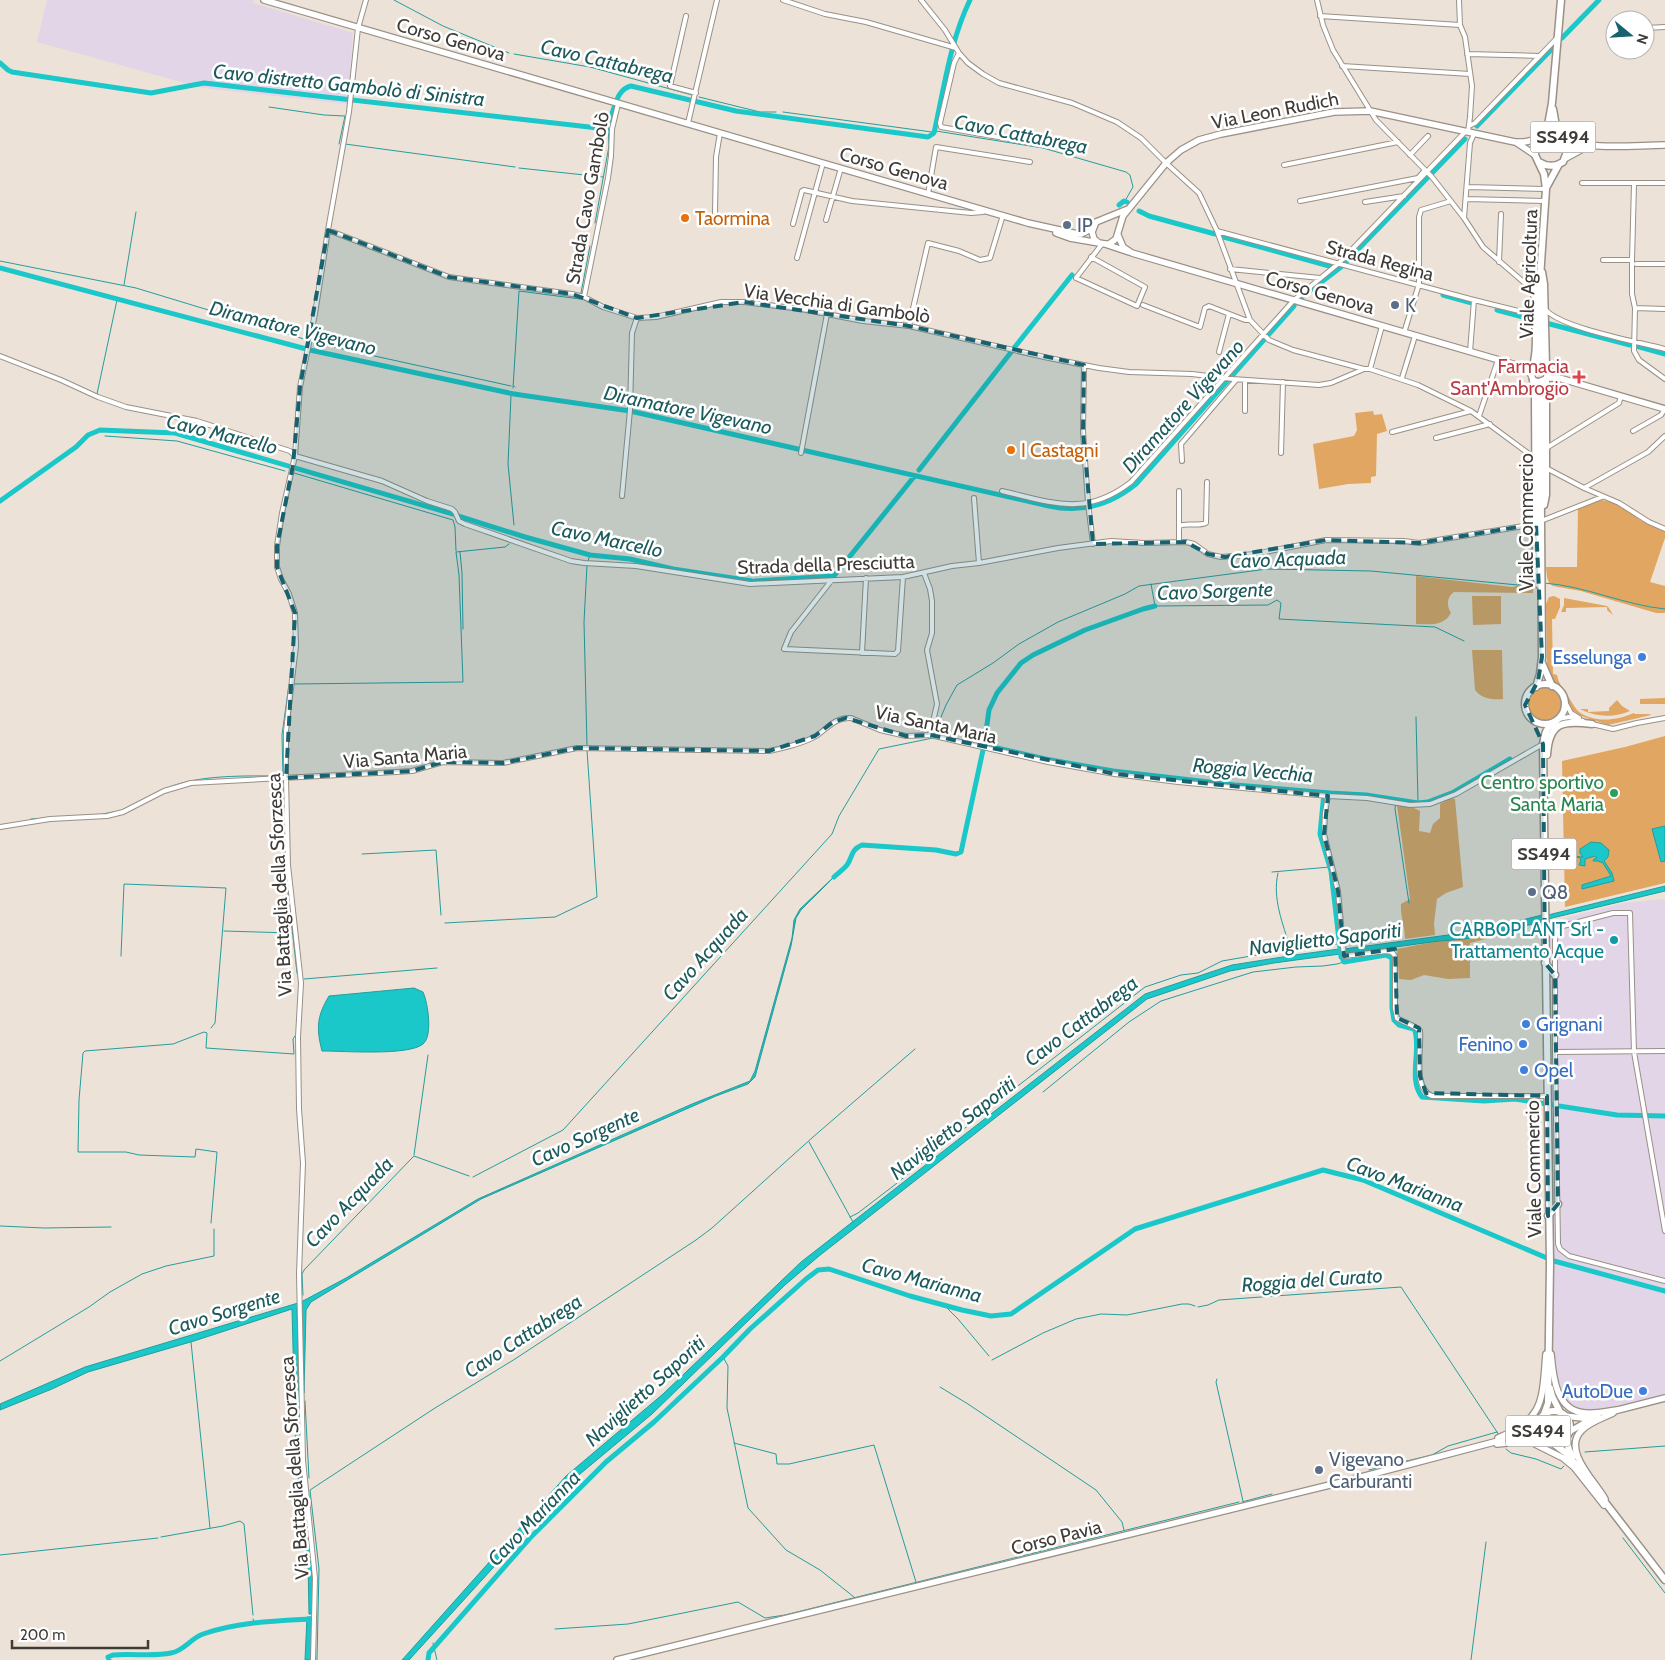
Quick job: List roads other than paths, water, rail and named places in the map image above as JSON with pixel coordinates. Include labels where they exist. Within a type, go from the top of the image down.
[{"type":"main road","name":"Corso Genova","points":[[264,0],[990,211],[1070,238],[1102,244],[1531,369]]},
{"type":"main road","name":"SS494","points":[[1535,155],[1534,147],[1538,139],[1544,134],[1552,103],[1561,0]]},
{"type":"main road","name":"SS494","points":[[1552,103],[1556,126],[1567,145],[1566,158]]},
{"type":"main road","name":"Via Leon Rudich","points":[[1118,232],[1123,216],[1166,163],[1181,150],[1199,140],[1221,134],[1334,112],[1370,111],[1515,142]]},
{"type":"main road","name":"SS494","points":[[1544,134],[1553,133],[1562,137]]},
{"type":"main road","points":[[1562,137],[1590,146],[1665,145]]},
{"type":"main road","points":[[1515,142],[1538,139]]},
{"type":"main road","points":[[1515,142],[1535,155]]},
{"type":"main road","points":[[1566,158],[1590,146]]},
{"type":"main road","name":"Viale Agricoltura","points":[[1535,155],[1540,162],[1544,174],[1546,189],[1541,265],[1540,360]]},
{"type":"main road","name":"Viale Agricoltura","points":[[1546,189],[1552,174],[1566,158]]},
{"type":"main road","name":"SS494","points":[[1540,162],[1549,166],[1559,164]]},
{"type":"main road","points":[[1118,232],[1113,242],[1102,244],[1093,235],[1093,228],[1100,220],[1132,207]]},
{"type":"main road","points":[[1107,218],[1114,222],[1123,247],[1132,253]]},
{"type":"main road","name":"Corso Genova","points":[[1028,223],[1073,234],[1081,234],[1093,228]]},
{"type":"main road","points":[[1538,522],[1535,395],[1531,369],[1535,352],[1535,289],[1541,265]]},
{"type":"main road","points":[[1538,522],[1546,495],[1547,368],[1544,282],[1541,265]]},
{"type":"main road","points":[[1531,369],[1540,363],[1559,378]]},
{"type":"main road","points":[[1532,380],[1538,382],[1559,378],[1665,409]]},
{"type":"main road","name":"Viale Commercio","points":[[1540,386],[1538,522],[1542,657],[1536,687],[1530,692],[1525,702],[1527,712],[1541,733],[1543,744],[1549,1259],[1548,1403],[1544,1414]]},
{"type":"main road","name":"Viale Commercio","points":[[1542,657],[1545,672],[1552,686],[1561,693],[1564,700],[1564,710],[1556,721],[1548,726],[1543,744]]},
{"type":"main road","points":[[1536,687],[1544,684],[1552,686]]},
{"type":"main road","points":[[1533,721],[1543,724],[1556,721]]},
{"type":"main road","points":[[1544,794],[1548,747],[1555,729],[1562,724],[1572,722],[1590,723]]},
{"type":"main road","points":[[1546,963],[1555,975]]},
{"type":"main road","points":[[1548,1216],[1558,1204]]},
{"type":"main road","points":[[1549,1322],[1553,1374],[1563,1402],[1574,1411],[1586,1413],[1618,1410]]},
{"type":"main road","points":[[1472,1448],[1518,1428],[1535,1413],[1540,1404],[1542,1392],[1549,1322]]},
{"type":"main road","name":"Viale Commercio","points":[[1549,1354],[1550,1389],[1562,1414]]},
{"type":"main road","points":[[1562,1414],[1582,1418],[1665,1398]]},
{"type":"main road","points":[[1614,1514],[1602,1492],[1578,1457],[1574,1443],[1577,1436],[1587,1426],[1618,1410]]},
{"type":"main road","name":"SS494","points":[[1581,1471],[1569,1450],[1568,1435],[1570,1424],[1562,1414],[1554,1411],[1544,1414],[1539,1421],[1538,1430],[1541,1438],[1554,1444],[1566,1453],[1665,1580]]},
{"type":"main road","points":[[1568,1435],[1582,1423],[1600,1415]]},
{"type":"main road","points":[[1502,1440],[1526,1432],[1539,1421]]},
{"type":"main road","name":"SS494","points":[[1554,1444],[1568,1435]]},
{"type":"main road","points":[[1502,1440],[1527,1436],[1545,1441]]},
{"type":"main road","name":"Corso Pavia","points":[[617,1660],[1269,1500],[1502,1440]]},
{"type":"main road","points":[[1472,1448],[1521,1441],[1529,1441],[1538,1445],[1569,1462],[1598,1499],[1614,1514]]},
{"type":"street","name":"Via Battaglia della Sforzesca","points":[[313,1660],[316,1578],[303,1460],[298,1274],[304,1164],[298,1038],[301,983],[288,865],[286,778],[286,731],[296,646],[295,613],[277,567],[276,546],[295,456],[300,386],[308,350],[351,100],[358,28],[366,0]]},
{"type":"street","points":[[688,123],[717,0]]},
{"type":"street","points":[[783,0],[825,14],[866,22],[954,46]]},
{"type":"street","points":[[920,0],[945,30],[954,46],[968,63],[999,83],[1072,103],[1117,122],[1141,138],[1199,193],[1217,231],[1250,320],[1269,340],[1293,350],[1402,378],[1446,397],[1479,416],[1536,459]]},
{"type":"street","points":[[1317,0],[1320,16],[1342,66],[1376,120],[1428,173],[1464,218],[1483,247],[1527,285],[1535,289]]},
{"type":"street","points":[[1459,0],[1460,25],[1465,37],[1472,86],[1464,218]]},
{"type":"street","points":[[686,16],[670,86],[696,93]]},
{"type":"street","points":[[1320,16],[1460,25]]},
{"type":"street","points":[[1002,492],[1060,505],[1088,506],[1112,496],[1136,478],[1294,300],[1340,263],[1558,38]]},
{"type":"street","points":[[959,53],[954,63],[940,123],[941,127],[1032,143]]},
{"type":"street","points":[[1468,54],[1540,56]]},
{"type":"street","points":[[1342,66],[1470,74]]},
{"type":"street","name":"Strada Cavo Gambolò","points":[[584,297],[608,178],[616,103]]},
{"type":"street","points":[[715,213],[716,157],[720,133]]},
{"type":"street","points":[[1410,155],[1428,136]]},
{"type":"street","points":[[1284,165],[1398,142]]},
{"type":"street","points":[[928,194],[936,147],[1030,162]]},
{"type":"street","points":[[797,258],[823,163]]},
{"type":"street","points":[[826,220],[841,168]]},
{"type":"street","points":[[1300,200],[1418,178],[1428,173]]},
{"type":"street","points":[[1582,183],[1665,183]]},
{"type":"street","points":[[1634,184],[1632,260],[1632,294],[1635,308],[1634,351],[1639,360],[1665,379]]},
{"type":"street","points":[[1467,187],[1546,189]]},
{"type":"street","points":[[793,224],[802,191],[804,190],[852,201],[970,213],[990,211]]},
{"type":"street","points":[[1365,202],[1404,196]]},
{"type":"street","points":[[1466,199],[1545,201]]},
{"type":"street","points":[[1404,332],[1418,284],[1419,217],[1421,210],[1451,201]]},
{"type":"street","points":[[1500,262],[1501,214]]},
{"type":"street","points":[[909,326],[928,243],[960,251],[984,260],[990,258],[1003,215]]},
{"type":"street","name":"Via Vecchia di Gambolò","points":[[328,230],[449,277],[584,297],[603,307],[637,318],[656,317],[729,302],[801,309],[863,321],[909,326],[1044,358],[1129,372],[1192,374],[1319,385],[1331,383],[1364,369]]},
{"type":"street","name":"Strada Regina","points":[[1217,231],[1535,315]]},
{"type":"street","points":[[1091,257],[1145,288],[1137,306],[1076,278],[1091,257],[1102,244]]},
{"type":"street","points":[[1603,260],[1632,260]]},
{"type":"street","points":[[1636,264],[1665,264]]},
{"type":"street","points":[[1230,269],[1320,278]]},
{"type":"street","points":[[1470,352],[1474,300]]},
{"type":"street","points":[[1143,305],[1200,327],[1205,308],[1209,306],[1245,320],[1250,320]]},
{"type":"street","points":[[1545,308],[1554,317],[1582,328],[1665,349]]},
{"type":"street","points":[[1635,308],[1665,309]]},
{"type":"street","points":[[801,453],[827,314]]},
{"type":"street","points":[[1219,352],[1229,314]]},
{"type":"street","points":[[1545,320],[1554,317]]},
{"type":"street","points":[[622,496],[630,412],[632,333],[637,318]]},
{"type":"street","points":[[1370,369],[1382,326]]},
{"type":"street","points":[[1402,378],[1415,336]]},
{"type":"street","name":"Strada della Presciutta","points":[[0,356],[61,380],[92,395],[126,407],[197,421],[290,452],[295,456],[382,481],[427,501],[452,509],[459,521],[465,524],[571,561],[584,564],[636,566],[750,584],[903,577],[952,566],[1111,541],[1144,543],[1179,541],[1194,544],[1208,554],[1225,557],[1255,554],[1326,540],[1404,541],[1419,543],[1538,522],[1602,496]]},
{"type":"street","points":[[1479,416],[1498,360]]},
{"type":"street","points":[[1084,365],[1083,431],[1088,506],[1093,544]]},
{"type":"street","points":[[1182,461],[1181,444],[1234,379]]},
{"type":"street","points":[[1245,380],[1245,411]]},
{"type":"street","points":[[1281,453],[1283,382]]},
{"type":"street","points":[[1548,447],[1620,403],[1621,396]]},
{"type":"street","points":[[1633,431],[1661,415],[1665,409]]},
{"type":"street","points":[[1392,432],[1471,411]]},
{"type":"street","points":[[1436,438],[1490,424]]},
{"type":"street","points":[[1584,488],[1648,452],[1665,436]]},
{"type":"street","points":[[1522,448],[1530,449],[1536,445]]},
{"type":"street","points":[[1546,468],[1584,488],[1620,503],[1649,522],[1665,529]]},
{"type":"street","points":[[1179,526],[1183,524],[1202,525],[1206,523],[1206,482]]},
{"type":"street","points":[[1179,491],[1179,541]]},
{"type":"street","points":[[974,498],[980,563]]},
{"type":"street","points":[[924,573],[932,601],[932,634],[927,650],[937,704],[930,735]]},
{"type":"street","points":[[831,581],[791,632],[784,649],[895,654],[898,651],[903,577]]},
{"type":"street","points":[[862,653],[866,578]]},
{"type":"street","points":[[1564,700],[1571,713],[1590,723]]},
{"type":"street","points":[[1556,721],[1569,717],[1612,729],[1665,718]]},
{"type":"street","name":"Via Santa Maria","points":[[0,826],[50,819],[107,816],[123,812],[164,791],[191,783],[404,772],[443,762],[503,763],[577,748],[769,751],[815,736],[833,722],[846,718],[880,730],[906,736],[930,735],[1048,762],[1115,774],[1178,782],[1325,796],[1367,798],[1418,805],[1430,804],[1456,794],[1543,744]]},
{"type":"street","points":[[1325,796],[1324,834],[1338,891],[1343,953],[1386,951],[1392,952],[1395,956],[1395,1008],[1397,1018],[1416,1027],[1420,1031],[1420,1076],[1426,1093],[1432,1096],[1547,1100]]},
{"type":"street","points":[[1665,1231],[1634,1052],[1630,913],[1613,914],[1562,926],[1557,931],[1555,940],[1554,1052],[1558,1244],[1564,1254],[1665,1282]]},
{"type":"street","points":[[1554,1052],[1665,1050]]},
{"type":"water","points":[[1665,826],[1665,861],[1661,862],[1652,829]]},
{"type":"water","points":[[1591,842],[1601,843],[1609,850],[1608,857],[1604,861],[1612,873],[1614,881],[1582,889],[1582,885],[1611,876],[1603,863],[1593,861],[1597,858],[1595,856],[1585,859],[1585,866],[1579,865],[1581,860],[1579,857],[1576,858],[1577,861],[1572,862],[1570,856],[1583,857],[1580,849]]},
{"type":"water","points":[[837,874],[801,910],[796,918],[791,946],[755,1077],[748,1084],[716,1096],[481,1199],[311,1302],[306,1310],[304,1393],[301,1302],[346,1278],[478,1199],[692,1104],[750,1081],[755,1071],[792,938],[794,920],[800,909]]},
{"type":"water","points":[[1665,886],[1665,891],[1548,919],[1548,915]]},
{"type":"water","points":[[1542,915],[1542,922],[1466,939],[1344,954],[1344,949],[1478,931]]},
{"type":"water","points":[[1339,949],[1340,954],[1230,971],[1147,999],[819,1256],[785,1285],[652,1414],[574,1479],[409,1660],[402,1660],[566,1476],[663,1394],[801,1262],[1145,994],[1232,965]]},
{"type":"water","points":[[414,988],[423,992],[427,1004],[429,1027],[423,1044],[416,1048],[390,1051],[322,1051],[318,1029],[322,1010],[329,996]]},
{"type":"water","points":[[298,1303],[301,1460],[313,1582],[311,1614],[309,1614],[308,1560],[296,1460],[292,1309],[194,1341],[88,1372],[0,1410],[0,1404],[85,1367]]},
{"type":"water","points":[[307,1617],[311,1617],[313,1622],[311,1660],[305,1660]]},
{"type":"waterway","name":"Cavo Cattabrega","points":[[394,0],[443,26],[509,53]]},
{"type":"waterway","name":"Cavo distretto Gambolò di Sinistra","points":[[0,63],[12,72],[151,93],[204,83],[598,128],[609,120],[620,94],[624,89],[631,86],[736,111],[928,137],[934,133],[952,48],[970,0]]},
{"type":"waterway","name":"Diramatore Vigevano","points":[[1562,38],[1599,0]]},
{"type":"waterway","name":"Diramatore Vigevano","points":[[1477,126],[1552,49]]},
{"type":"waterway","name":"Cavo Cattabrega","points":[[514,54],[590,67],[692,95]]},
{"type":"waterway","name":"Cavo Cattabrega","points":[[699,97],[760,112],[776,112]]},
{"type":"waterway","points":[[269,107],[345,116],[339,144]]},
{"type":"waterway","name":"Cavo Cattabrega","points":[[783,112],[932,132]]},
{"type":"waterway","name":"Cavo distretto Gambolò di Sinistra","points":[[595,223],[609,146],[608,121]]},
{"type":"waterway","name":"Cavo Cattabrega","points":[[936,131],[1043,148],[1126,172],[1130,175],[1133,187],[1125,201]]},
{"type":"waterway","name":"Diramatore Vigevano","points":[[1302,297],[1341,267],[1465,139]]},
{"type":"waterway","points":[[345,144],[515,167]]},
{"type":"waterway","name":"Cavo distretto Gambolò di Sinistra","points":[[519,168],[603,177]]},
{"type":"waterway","name":"Cavo Cattabrega","points":[[1119,205],[1124,201],[1127,202]]},
{"type":"waterway","name":"Cavo Marcello","points":[[1139,211],[1149,216],[1215,234]]},
{"type":"waterway","points":[[124,285],[136,212]]},
{"type":"waterway","name":"Cavo Marcello","points":[[1220,236],[1333,267]]},
{"type":"waterway","name":"Cavo distretto Gambolò di Sinistra","points":[[581,293],[590,246]]},
{"type":"waterway","name":"Cavo distretto Gambolò di Sinistra","points":[[0,261],[136,288],[307,340]]},
{"type":"waterway","name":"Diramatore Vigevano","points":[[0,268],[310,350],[514,394],[630,411],[1061,508],[1095,506],[1116,497],[1136,484],[1294,306]]},
{"type":"waterway","name":"Cavo Marcello","points":[[1014,348],[1072,275]]},
{"type":"waterway","name":"Cavo distretto Gambolò di Sinistra","points":[[513,388],[519,291],[580,299]]},
{"type":"waterway","name":"Cavo Marcello","points":[[1443,295],[1472,303]]},
{"type":"waterway","points":[[97,394],[117,300]]},
{"type":"waterway","name":"Cavo Marcello","points":[[1497,310],[1530,319]]},
{"type":"waterway","name":"Cavo Marcello","points":[[1546,323],[1630,345]]},
{"type":"waterway","name":"Cavo distretto Gambolò di Sinistra","points":[[311,342],[511,386]]},
{"type":"waterway","name":"Cavo Marcello","points":[[1636,346],[1665,354]]},
{"type":"waterway","name":"Cavo Marcello","points":[[919,470],[1012,351]]},
{"type":"waterway","name":"Cavo distretto Gambolò di Sinistra","points":[[511,396],[508,464],[514,525]]},
{"type":"waterway","name":"Cavo Marcello","points":[[0,501],[76,447],[88,435],[100,430],[175,433],[453,514]]},
{"type":"waterway","points":[[105,436],[177,441],[285,471]]},
{"type":"waterway","points":[[294,473],[453,520],[456,551]]},
{"type":"waterway","name":"Cavo Marcello","points":[[755,581],[834,576],[913,478]]},
{"type":"waterway","name":"Cavo Marcello","points":[[458,516],[590,555],[630,559],[673,569],[752,581]]},
{"type":"waterway","name":"Cavo distretto Gambolò di Sinistra","points":[[294,684],[463,682],[459,575],[456,552],[505,547],[509,544]]},
{"type":"waterway","name":"Cavo distretto Gambolò di Sinistra","points":[[460,552],[463,629]]},
{"type":"waterway","name":"Cavo Marcello","points":[[588,561],[590,555]]},
{"type":"waterway","points":[[587,565],[584,622],[587,746]]},
{"type":"waterway","name":"Cavo Acquada","points":[[934,734],[957,685],[993,663],[1019,644],[1058,622],[1125,594],[1139,586],[1267,569],[1371,571],[1518,585],[1535,582]]},
{"type":"waterway","name":"Cavo Acquada","points":[[1544,583],[1575,588],[1635,604],[1665,609]]},
{"type":"waterway","name":"Cavo Sorgente","points":[[1151,584],[1155,606],[1268,605],[1277,600],[1281,603],[1279,619],[1435,627],[1464,641]]},
{"type":"waterway","name":"Cavo Sorgente","points":[[984,746],[989,710],[997,693],[1021,663],[1033,655],[1085,630],[1155,606]]},
{"type":"waterway","name":"Cavo distretto Gambolò di Sinistra","points":[[165,789],[178,784],[207,778],[283,776],[282,735],[289,684]]},
{"type":"waterway","points":[[1416,717],[1418,802]]},
{"type":"waterway","name":"Cavo Acquada","points":[[473,1177],[563,1130],[832,834],[839,816],[879,749],[933,738]]},
{"type":"waterway","name":"Roggia Vecchia","points":[[984,745],[1045,759],[1113,771],[1235,785],[1366,795],[1418,803],[1428,802],[1454,792],[1510,759]]},
{"type":"waterway","points":[[445,923],[555,917],[597,897],[587,750]]},
{"type":"waterway","name":"Cavo Sorgente","points":[[834,877],[847,865],[855,849],[862,845],[936,850],[956,854],[961,852],[983,750]]},
{"type":"waterway","name":"Cavo distretto Gambolò di Sinistra","points":[[283,781],[284,856],[297,973]]},
{"type":"waterway","points":[[1324,793],[1320,834],[1331,871],[1341,957]]},
{"type":"waterway","points":[[1396,800],[1395,809],[1409,903]]},
{"type":"waterway","name":"Cavo distretto Gambolò di Sinistra","points":[[103,814],[113,812]]},
{"type":"waterway","name":"Cavo distretto Gambolò di Sinistra","points":[[31,819],[79,816]]},
{"type":"waterway","points":[[362,854],[436,850],[441,915]]},
{"type":"waterway","points":[[1272,872],[1330,867]]},
{"type":"waterway","points":[[1278,873],[1277,902],[1290,948]]},
{"type":"waterway","name":"Cavo distretto Gambolò di Sinistra","points":[[121,956],[124,884],[226,888],[215,1023],[211,1028]]},
{"type":"waterway","name":"Cavo distretto Gambolò di Sinistra","points":[[224,931],[291,933]]},
{"type":"waterway","name":"Cavo Cattabrega","points":[[850,1217],[892,1187],[1145,987],[1181,975],[1198,973],[1222,961],[1315,945],[1339,944]]},
{"type":"waterway","points":[[1343,960],[1344,962],[1386,955],[1392,958],[1392,1008],[1394,1020],[1399,1025],[1414,1029],[1415,1031],[1417,1048],[1415,1074],[1418,1090],[1422,1097],[1484,1101],[1515,1099],[1617,1115],[1665,1116]]},
{"type":"waterway","points":[[1043,1092],[1129,1022],[1161,1001],[1253,972],[1323,966],[1344,962]]},
{"type":"waterway","points":[[304,979],[437,968]]},
{"type":"waterway","name":"Cavo distretto Gambolò di Sinistra","points":[[211,1223],[217,1152],[196,1149],[195,1157],[139,1155],[126,1152],[78,1152],[79,1100],[83,1053],[85,1051],[173,1044],[204,1032],[207,1033],[206,1048],[294,1054],[293,1039],[295,1036]]},
{"type":"waterway","name":"Cavo Cattabrega","points":[[317,1660],[319,1569],[310,1490],[696,1240],[915,1049]]},
{"type":"waterway","points":[[414,1155],[428,1055]]},
{"type":"waterway","name":"Cavo Cattabrega","points":[[809,1142],[853,1222]]},
{"type":"waterway","name":"Cavo Acquada","points":[[303,1295],[302,1274],[304,1270],[414,1156],[469,1176]]},
{"type":"waterway","name":"Cavo Marianna","points":[[428,1660],[429,1653],[530,1538],[606,1462],[654,1422],[750,1329],[818,1270],[829,1269],[910,1296],[962,1310],[991,1316],[1011,1314],[1135,1229],[1323,1170],[1363,1180],[1554,1261],[1665,1291]]},
{"type":"waterway","points":[[0,1226],[44,1228],[111,1227]]},
{"type":"waterway","points":[[0,1361],[142,1274],[166,1266],[214,1256],[214,1229]]},
{"type":"waterway","name":"Roggia del Curato","points":[[1198,1307],[1219,1300],[1401,1287],[1499,1435]]},
{"type":"waterway","name":"Roggia del Curato","points":[[992,1360],[1043,1333],[1076,1319],[1101,1314],[1127,1315],[1182,1304],[1195,1306]]},
{"type":"waterway","name":"Roggia del Curato","points":[[944,1305],[989,1356]]},
{"type":"waterway","points":[[191,1342],[210,1528]]},
{"type":"waterway","points":[[723,1357],[728,1366],[727,1408],[748,1508],[786,1550],[820,1570],[854,1597]]},
{"type":"waterway","points":[[1217,1379],[1216,1382],[1243,1501]]},
{"type":"waterway","points":[[940,1387],[1096,1490],[1122,1522],[1124,1530]]},
{"type":"waterway","points":[[305,1401],[309,1478]]},
{"type":"waterway","points":[[1369,1470],[1432,1455],[1448,1446],[1497,1432]]},
{"type":"waterway","points":[[734,1443],[776,1454],[777,1464],[789,1464],[874,1445],[916,1582]]},
{"type":"waterway","name":"Roggia del Curato","points":[[1585,1452],[1665,1446]]},
{"type":"waterway","name":"Roggia del Curato","points":[[1506,1449],[1511,1453],[1536,1459],[1561,1469],[1564,1466]]},
{"type":"waterway","points":[[1242,1502],[1272,1494]]},
{"type":"waterway","points":[[555,1629],[628,1624],[738,1602],[765,1618],[785,1615],[1239,1502]]},
{"type":"waterway","points":[[161,1537],[223,1526],[240,1521],[244,1524],[253,1615]]},
{"type":"waterway","points":[[0,1555],[158,1538]]},
{"type":"waterway","points":[[1623,1538],[1665,1593]]},
{"type":"waterway","points":[[1471,1660],[1486,1542]]},
{"type":"waterway","name":"Naviglietto Saporiti","points":[[109,1660],[108,1657],[113,1655],[157,1655],[176,1652],[203,1634],[229,1627],[283,1620],[310,1619],[310,1622]]},
{"type":"waterway","name":"Cavo Marianna","points":[[433,1643],[437,1660]]},
{"type":"tunnel","points":[[1540,359],[1540,386]]},
{"type":"place","name":"Taormina","points":[[685,218]]},
{"type":"place","name":"IP","points":[[1067,225]]},
{"type":"place","name":"K","points":[[1395,305]]},
{"type":"place","name":"Farmacia Sant'Ambrogio","points":[[1579,377]]},
{"type":"place","name":"I Castagni","points":[[1011,450]]},
{"type":"place","name":"Esselunga","points":[[1642,657]]},
{"type":"place","name":"Centro sportivo Santa Maria","points":[[1614,793]]},
{"type":"place","name":"Q8","points":[[1532,892]]},
{"type":"place","name":"CARBOPLANT Srl - Trattamento Acque","points":[[1614,940]]},
{"type":"place","name":"Grignani","points":[[1526,1024]]},
{"type":"place","name":"Fenino","points":[[1523,1044]]},
{"type":"place","name":"Opel","points":[[1524,1070]]},
{"type":"place","name":"AutoDue","points":[[1643,1391]]},
{"type":"place","name":"Vigevano Carburanti","points":[[1319,1470]]}]
